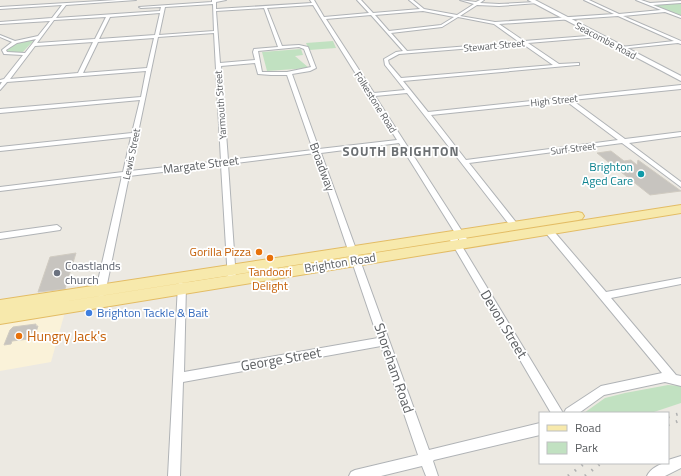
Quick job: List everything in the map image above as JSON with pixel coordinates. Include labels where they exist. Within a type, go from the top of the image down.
[{"type":"main road","name":"Seacombe Road","points":[[533,1],[681,79]]},
{"type":"main road","name":"Brighton Road","points":[[459,240],[515,226],[681,200]]},
{"type":"main road","name":"Brighton Road","points":[[0,306],[100,296],[459,240],[548,230],[681,209]]},
{"type":"main road","name":"Brighton Road","points":[[0,318],[100,296]]},
{"type":"street","points":[[39,5],[44,0]]},
{"type":"street","points":[[0,8],[93,1],[134,0]]},
{"type":"street","points":[[138,14],[143,0]]},
{"type":"street","points":[[0,23],[138,14],[224,0]]},
{"type":"street","points":[[359,0],[407,53]]},
{"type":"street","points":[[411,0],[423,10]]},
{"type":"street","points":[[462,0],[476,4],[494,5],[533,1]]},
{"type":"street","points":[[388,32],[439,27],[482,0]]},
{"type":"street","points":[[586,0],[681,42]]},
{"type":"street","points":[[638,0],[681,17]]},
{"type":"street","name":"Yarmouth Street","points":[[214,1],[232,275]]},
{"type":"street","points":[[214,10],[313,2]]},
{"type":"street","name":"Folkestone Road","points":[[313,2],[402,141],[459,240]]},
{"type":"street","points":[[649,4],[681,2]]},
{"type":"street","points":[[0,88],[3,81],[65,4]]},
{"type":"street","points":[[141,7],[162,9]]},
{"type":"street","points":[[265,7],[280,47]]},
{"type":"street","name":"Lewis Street","points":[[100,296],[162,9]]},
{"type":"street","points":[[323,18],[423,10],[495,23],[666,11]]},
{"type":"street","points":[[80,74],[108,16]]},
{"type":"street","points":[[495,23],[558,66]]},
{"type":"street","points":[[33,45],[216,32]]},
{"type":"street","points":[[0,36],[15,42]]},
{"type":"street","name":"Stewart Street","points":[[400,80],[386,62],[386,59],[389,57],[407,53],[600,36]]},
{"type":"street","points":[[6,53],[4,50],[8,45],[39,37]]},
{"type":"street","points":[[621,48],[681,42]]},
{"type":"street","points":[[299,46],[305,47],[315,66],[308,70],[262,74],[260,73],[257,62],[256,50],[299,46]]},
{"type":"street","points":[[0,55],[6,53],[26,54]]},
{"type":"street","points":[[218,65],[257,62]]},
{"type":"street","points":[[400,80],[577,64]]},
{"type":"street","points":[[3,81],[149,69]]},
{"type":"street","name":"Broadway","points":[[289,72],[354,256]]},
{"type":"street","points":[[400,80],[515,226]]},
{"type":"street","name":"High Street","points":[[427,114],[681,87]]},
{"type":"street","points":[[372,95],[408,91]]},
{"type":"street","points":[[0,111],[143,98]]},
{"type":"street","points":[[567,99],[681,185]]},
{"type":"street","name":"Surf Street","points":[[464,162],[681,134]]},
{"type":"street","points":[[0,149],[135,135]]},
{"type":"street","name":"Margate Street","points":[[0,189],[402,141]]},
{"type":"street","points":[[0,236],[57,228]]},
{"type":"street","points":[[548,230],[678,380]]},
{"type":"street","name":"Devon Street","points":[[459,240],[556,412]]},
{"type":"street","name":"Shoreham Road","points":[[354,256],[432,476]]},
{"type":"street","points":[[604,296],[681,281]]},
{"type":"street","points":[[174,476],[182,283]]},
{"type":"street","name":"George Street","points":[[178,378],[385,341]]},
{"type":"street","points":[[571,412],[601,391],[664,377],[678,380]]},
{"type":"street","points":[[355,476],[426,459],[431,455],[539,429]]},
{"type":"street","points":[[653,476],[672,465],[681,462]]},
{"type":"shaded area","points":[[65,312],[51,362],[0,371],[0,324]]},
{"type":"green space","points":[[681,2],[681,17],[650,4]]},
{"type":"green space","points":[[35,39],[22,53],[11,53],[7,51],[8,47],[14,43]]},
{"type":"green space","points":[[333,41],[336,48],[309,50],[306,43]]},
{"type":"green space","points":[[301,49],[303,55],[295,56],[309,68],[267,71],[262,52]]},
{"type":"green space","points":[[668,385],[681,386],[681,403],[654,412],[585,412],[605,398]]},
{"type":"building","name":"Brighton Aged Care","points":[[611,151],[624,161],[631,160],[637,165],[638,160],[681,191],[650,195],[597,153]]},
{"type":"building","name":"Coastlands church","points":[[76,253],[65,289],[38,292],[50,257]]},
{"type":"building","name":"Hungry Jack's","points":[[36,324],[36,326],[38,326],[36,332],[31,333],[29,339],[12,341],[11,344],[4,345],[10,330],[13,327]]},
{"type":"railway","points":[[669,417],[681,413]]},
{"type":"railway","points":[[669,425],[681,420]]},
{"type":"railway","points":[[568,476],[584,464]]},
{"type":"railway","points":[[585,476],[600,464]]},
{"type":"place","name":"Brighton Aged Care","points":[[641,174]]},
{"type":"place","name":"Gorilla Pizza","points":[[259,252]]},
{"type":"place","name":"Tandoori Delight","points":[[270,258]]},
{"type":"place","name":"Coastlands church","points":[[57,273]]},
{"type":"place","name":"Brighton Tackle & Bait","points":[[89,313]]},
{"type":"place","name":"Hungry Jack's","points":[[19,336]]},
{"type":"district","name":"SOUTH BRIGHTON","points":[[401,151]]}]
